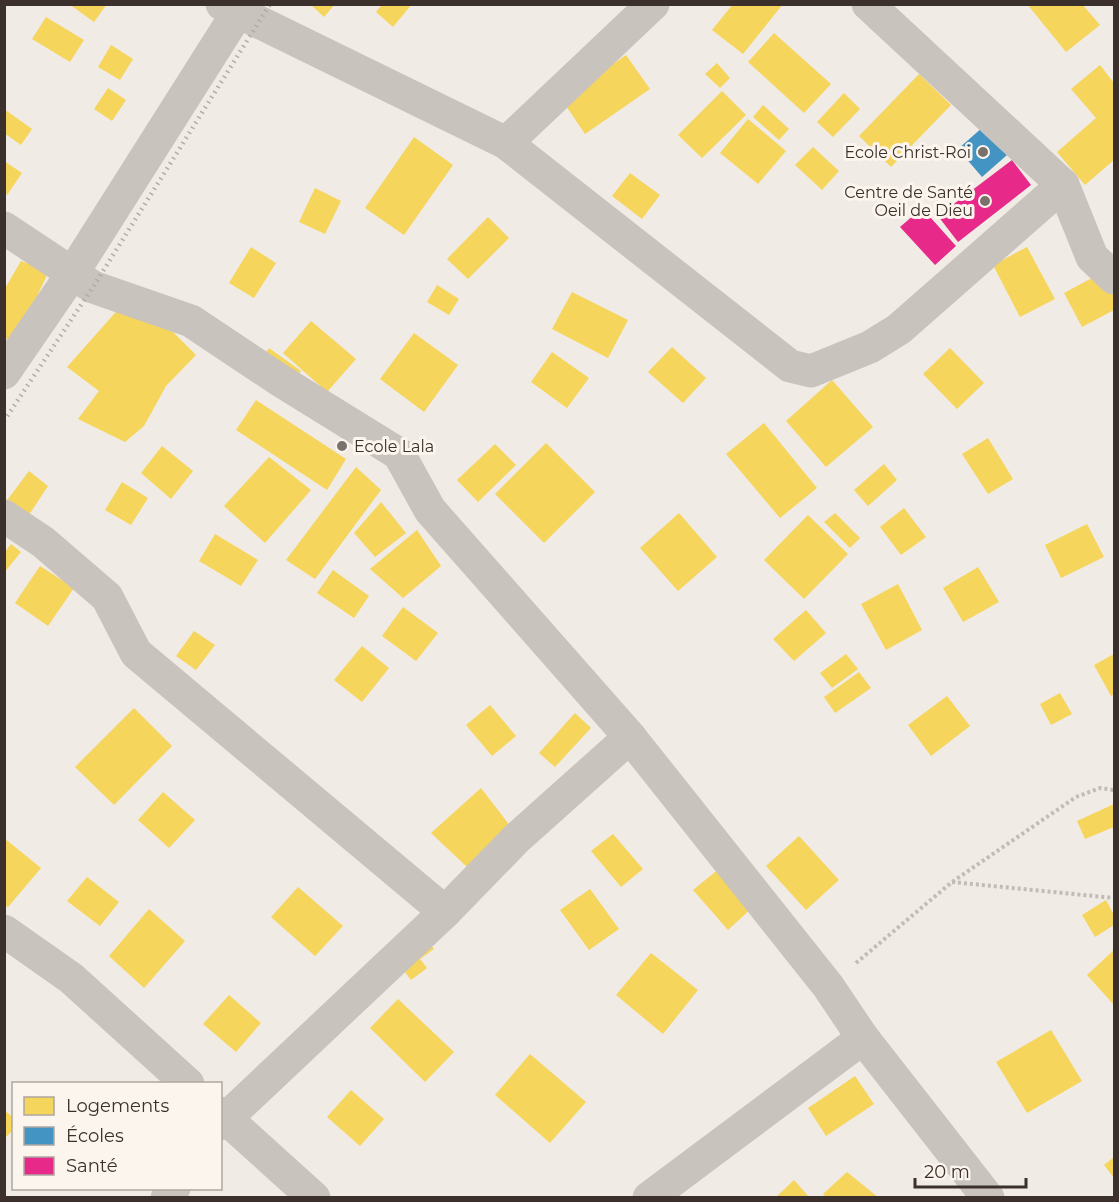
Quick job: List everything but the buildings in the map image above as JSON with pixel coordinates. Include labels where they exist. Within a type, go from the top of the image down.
[{"type":"street","points":[[506,143],[653,4]]},
{"type":"street","points":[[868,4],[1063,185],[1092,257],[1114,278]]},
{"type":"street","points":[[4,373],[72,274],[235,7],[506,143],[790,366],[811,371],[870,347],[899,329],[1063,185]]},
{"type":"street","points":[[4,228],[93,287],[191,321],[281,381],[399,454],[430,510],[630,737],[828,986],[863,1038],[988,1197]]},
{"type":"street","points":[[4,516],[43,542],[106,597],[136,653],[445,912]]},
{"type":"street","points":[[315,1197],[222,1118],[445,912],[516,839],[630,737]]},
{"type":"street","points":[[4,931],[71,978],[187,1082]]},
{"type":"street","points":[[649,1197],[863,1038]]},
{"type":"path","points":[[828,986],[952,882],[1076,796],[1100,788],[1114,790]]},
{"type":"path","points":[[952,882],[1114,898]]},
{"type":"railway","points":[[4,421],[93,287],[270,4]]},
{"type":"place","name":"Ecole Christ-Roi","points":[[983,152]]},
{"type":"place","name":"Centre de Santé Oeil de Dieu","points":[[985,201]]},
{"type":"place","name":"Ecole Lala","points":[[342,446]]}]
